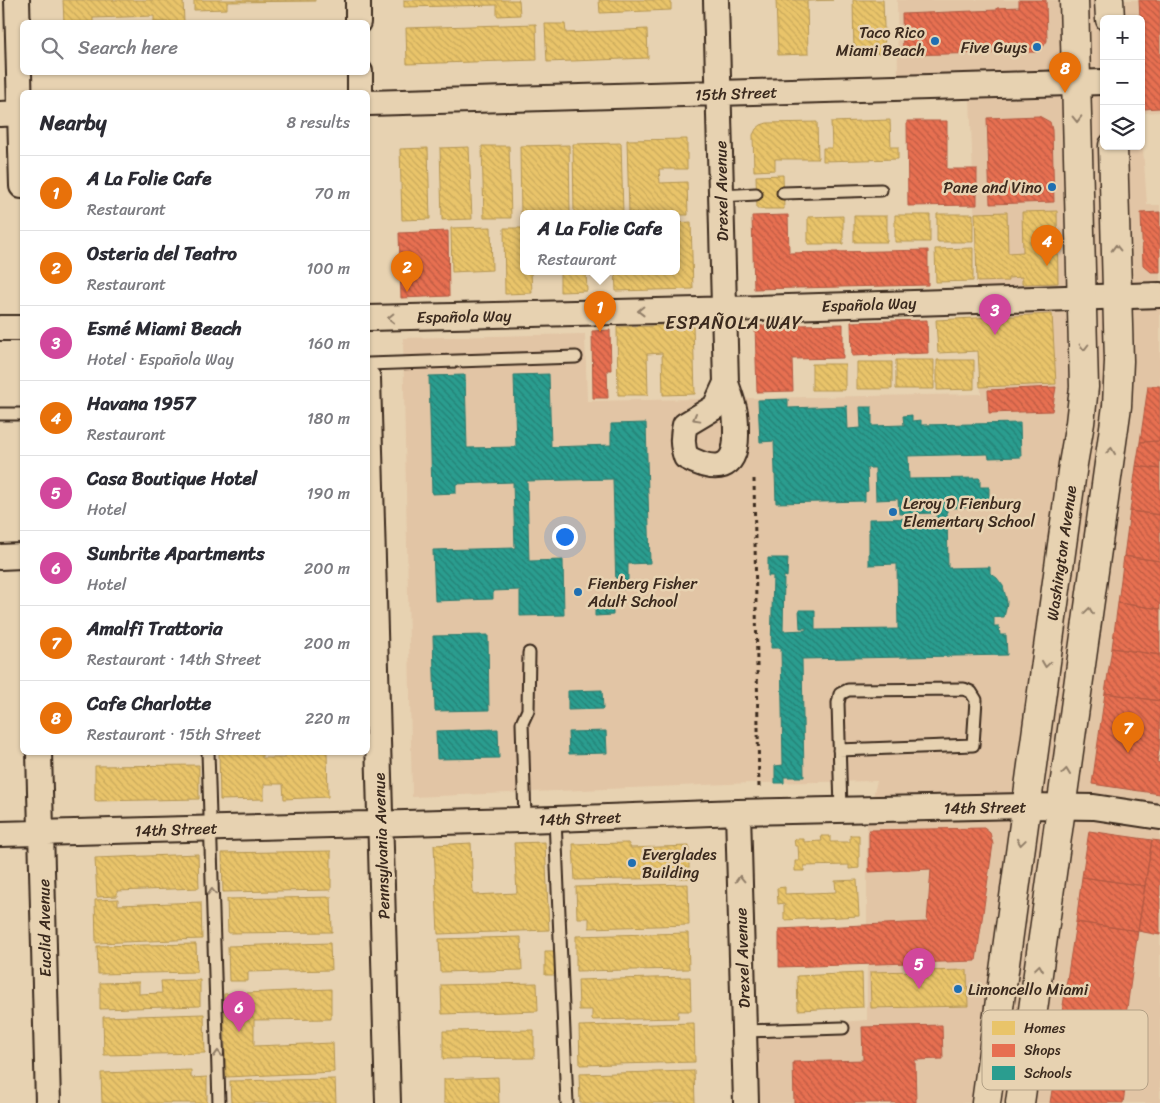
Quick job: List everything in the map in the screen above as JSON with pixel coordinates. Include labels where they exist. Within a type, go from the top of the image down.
[{"type":"main road","name":"Washington Avenue","points":[[999,1010],[1084,387],[1074,0]]},
{"type":"main road","points":[[1109,0],[1110,15]]},
{"type":"main road","points":[[1033,1010],[1118,406],[1119,360],[1113,150]]},
{"type":"main road","name":"Washington Avenue","points":[[986,1103],[988,1090]]},
{"type":"main road","points":[[1020,1103],[1022,1090]]},
{"type":"street","points":[[17,0],[14,114],[20,168]]},
{"type":"street","points":[[358,0],[358,20]]},
{"type":"street","name":"Drexel Avenue","points":[[716,0],[726,382]]},
{"type":"street","points":[[360,75],[360,90]]},
{"type":"street","name":"15th Street","points":[[370,104],[1100,82]]},
{"type":"street","name":"Española Way","points":[[370,318],[1160,295]]},
{"type":"street","points":[[0,328],[20,328]]},
{"type":"street","name":"Pennsylvania Avenue","points":[[370,547],[371,626],[380,824],[388,1103]]},
{"type":"street","points":[[0,557],[20,556]]},
{"type":"street","name":"Euclid Avenue","points":[[39,755],[48,1103]]},
{"type":"street","name":"14th Street","points":[[0,834],[525,820],[738,812],[1026,806],[1094,807],[1160,817]]},
{"type":"street","name":"Drexel Avenue","points":[[738,812],[746,1103]]},
{"type":"lane","points":[[783,194],[881,190]]},
{"type":"lane","points":[[721,196],[756,194]]},
{"type":"lane","points":[[370,364],[576,357]]},
{"type":"lane","points":[[0,414],[20,414]]},
{"type":"lane","points":[[525,820],[522,723],[528,710],[529,654]]},
{"type":"lane","points":[[839,750],[973,745],[976,700],[971,692],[964,688],[848,690],[840,694],[838,703],[839,750],[841,810]]},
{"type":"lane","points":[[208,755],[219,1103]]},
{"type":"lane","points":[[555,819],[566,1103]]},
{"type":"lane","points":[[744,1031],[843,1028]]},
{"type":"path","points":[[754,479],[759,789]]},
{"type":"shaded area","points":[[897,0],[1160,0],[1160,112],[1145,113],[1145,15],[1100,15],[1100,150],[1143,150],[1147,205],[1160,205],[1160,1103],[733,1103],[732,1031],[867,1020],[867,819],[877,781],[752,783],[412,797],[403,338],[585,334],[587,401],[981,394],[970,97],[898,80]]},
{"type":"building: Homes","points":[[63,0],[183,0],[184,20],[154,20],[154,16],[64,20]]},
{"type":"building: Homes","points":[[194,0],[315,1],[227,2],[227,9],[194,10]]},
{"type":"building: Homes","points":[[404,0],[519,0],[520,15],[497,16],[497,5],[404,7]]},
{"type":"building: Homes","points":[[599,0],[671,0],[671,10],[600,13]]},
{"type":"building: Homes","points":[[776,0],[833,0],[807,1],[808,54],[778,55]]},
{"type":"building: Homes","points":[[853,0],[883,0],[885,53],[854,54]]},
{"type":"building: Homes","points":[[536,24],[537,60],[407,64],[406,28]]},
{"type":"building: Homes","points":[[545,24],[565,24],[566,33],[647,29],[648,58],[547,62]]},
{"type":"building: Homes","points":[[890,120],[891,147],[898,147],[898,159],[823,161],[823,148],[832,148],[831,122]]},
{"type":"building: Homes","points":[[817,122],[818,159],[775,159],[775,170],[754,171],[753,135],[761,125],[767,123]]},
{"type":"building: Homes","points":[[687,139],[687,169],[659,169],[660,183],[687,182],[688,215],[680,215],[680,210],[629,210],[627,140]]},
{"type":"building: Homes","points":[[621,143],[623,210],[574,210],[573,144]]},
{"type":"building: Homes","points":[[569,145],[570,210],[521,210],[520,146]]},
{"type":"building: Homes","points":[[482,146],[509,146],[511,218],[484,218]]},
{"type":"building: Homes","points":[[469,147],[472,219],[442,220],[440,148]]},
{"type":"building: Homes","points":[[428,148],[430,219],[402,220],[400,149]]},
{"type":"building: Homes","points":[[783,175],[784,209],[757,209],[756,176]]},
{"type":"building: Homes","points":[[1057,211],[1058,283],[1022,284],[1022,277],[1008,278],[1008,281],[977,282],[975,213],[1007,212],[1008,253],[1023,252],[1022,212]]},
{"type":"building: Homes","points":[[937,214],[973,214],[973,242],[937,242]]},
{"type":"building: Homes","points":[[895,215],[930,215],[930,242],[895,242]]},
{"type":"building: Homes","points":[[843,216],[843,244],[808,244],[808,217]]},
{"type":"building: Homes","points":[[854,216],[887,216],[887,242],[854,242]]},
{"type":"building: Homes","points":[[691,222],[693,289],[616,291],[615,275],[680,275],[680,223]]},
{"type":"building: Homes","points":[[491,227],[492,270],[452,272],[451,228]]},
{"type":"building: Homes","points":[[504,228],[520,228],[520,275],[531,275],[532,293],[505,294]]},
{"type":"building: Homes","points":[[973,248],[973,281],[936,282],[935,249]]},
{"type":"building: Homes","points":[[560,275],[586,275],[587,291],[560,292]]},
{"type":"building: Homes","points":[[1052,314],[1056,384],[980,387],[978,351],[938,353],[936,320]]},
{"type":"building: Homes","points":[[693,325],[695,394],[663,395],[662,353],[647,354],[648,395],[618,395],[617,327]]},
{"type":"building: Homes","points":[[896,360],[934,360],[934,389],[896,389]]},
{"type":"building: Homes","points":[[937,360],[974,360],[974,389],[937,390]]},
{"type":"building: Homes","points":[[857,362],[892,362],[892,389],[857,389]]},
{"type":"building: Homes","points":[[812,364],[845,364],[845,390],[812,390]]},
{"type":"building: Homes","points":[[219,755],[262,755],[262,758],[285,758],[285,755],[327,755],[328,797],[284,799],[283,784],[264,784],[264,799],[220,800]]},
{"type":"building: Homes","points":[[199,765],[199,799],[95,801],[95,766]]},
{"type":"building: Homes","points":[[850,835],[859,835],[859,868],[849,869],[849,865],[804,866],[804,871],[795,871],[795,861],[799,861],[798,846],[795,846],[794,839],[804,839],[804,842],[822,841],[821,836],[830,836],[830,842],[850,842]]},
{"type":"building: Homes","points":[[545,842],[549,930],[438,934],[434,845],[471,843],[473,895],[517,893],[514,843]]},
{"type":"building: Homes","name":"Everglades Building","points":[[628,843],[631,848],[689,846],[689,878],[575,880],[573,844]]},
{"type":"building: Homes","points":[[331,851],[331,890],[223,892],[222,853]]},
{"type":"building: Homes","points":[[198,854],[199,888],[117,891],[117,896],[97,897],[95,858]]},
{"type":"building: Homes","points":[[857,880],[859,916],[784,920],[784,903],[778,904],[777,888],[785,887],[785,894],[836,892],[835,881]]},
{"type":"building: Homes","points":[[688,884],[689,925],[589,928],[589,918],[577,918],[576,887]]},
{"type":"building: Homes","points":[[331,897],[332,932],[228,933],[227,899]]},
{"type":"building: Homes","points":[[118,899],[118,905],[201,902],[202,939],[96,943],[95,900]]},
{"type":"building: Homes","points":[[688,933],[689,969],[576,971],[576,936]]},
{"type":"building: Homes","points":[[521,937],[522,970],[440,972],[439,939]]},
{"type":"building: Homes","points":[[330,943],[331,970],[248,972],[248,981],[229,981],[228,946]]},
{"type":"building: Homes","points":[[196,944],[197,972],[98,974],[97,946]]},
{"type":"building: Homes","points":[[545,951],[556,951],[556,975],[545,975]]},
{"type":"building: Homes","points":[[967,970],[968,1006],[871,1008],[870,972]]},
{"type":"building: Homes","points":[[862,973],[863,1007],[798,1010],[797,976]]},
{"type":"building: Homes","points":[[690,977],[691,1011],[678,1011],[678,1018],[592,1020],[592,1010],[579,1010],[578,980]]},
{"type":"building: Homes","points":[[200,980],[200,1006],[100,1009],[100,983],[139,982],[139,994],[162,993],[161,981]]},
{"type":"building: Homes","points":[[537,983],[538,1011],[442,1014],[441,985]]},
{"type":"building: Homes","points":[[331,989],[331,1019],[254,1020],[254,1046],[333,1043],[334,1072],[226,1077],[224,994]]},
{"type":"building: Homes","points":[[204,1014],[205,1053],[104,1055],[103,1017]]},
{"type":"building: Homes","points":[[694,1023],[695,1062],[580,1065],[579,1026]]},
{"type":"building: Homes","points":[[534,1030],[534,1058],[443,1059],[443,1031]]},
{"type":"building: Homes","points":[[191,1070],[191,1078],[207,1077],[207,1103],[102,1103],[101,1073]]},
{"type":"building: Homes","points":[[694,1071],[695,1103],[580,1103],[579,1074]]},
{"type":"building: Homes","points":[[498,1077],[499,1103],[444,1103],[444,1079]]},
{"type":"building: Homes","points":[[335,1079],[336,1103],[231,1103],[230,1081]]},
{"type":"building: Shops","points":[[1019,0],[1046,0],[1047,41],[1036,52],[903,55],[902,14],[997,10],[997,8],[1019,7]]},
{"type":"building: Shops","points":[[1139,0],[1160,0],[1160,108],[1145,109],[1145,15],[1140,15]]},
{"type":"building: Shops","points":[[1039,116],[1050,122],[1052,130],[1054,202],[990,204],[987,118]]},
{"type":"building: Shops","points":[[907,121],[947,121],[947,169],[977,169],[977,205],[908,206]]},
{"type":"building: Shops","points":[[1160,212],[1160,272],[1151,272],[1143,265],[1141,213]]},
{"type":"building: Shops","points":[[788,215],[789,253],[928,250],[928,285],[754,289],[752,216]]},
{"type":"building: Shops","points":[[448,231],[449,296],[401,298],[399,233]]},
{"type":"building: Shops","points":[[927,320],[928,353],[852,356],[851,322]]},
{"type":"building: Shops","points":[[843,324],[843,358],[792,359],[793,391],[757,392],[755,326]]},
{"type":"building: Shops","points":[[610,330],[611,370],[607,370],[608,398],[593,398],[592,331]]},
{"type":"building: Shops","points":[[1148,386],[1160,386],[1160,441],[1140,442]]},
{"type":"building: Shops","points":[[1056,387],[1052,411],[989,413],[988,390]]},
{"type":"building: Shops","points":[[1160,441],[1160,469],[1136,466],[1140,442]]},
{"type":"building: Shops","points":[[1136,466],[1160,469],[1160,515],[1130,511]]},
{"type":"building: Shops","points":[[1130,511],[1160,515],[1160,561],[1124,556]]},
{"type":"building: Shops","points":[[1124,556],[1160,561],[1160,609],[1118,603]]},
{"type":"building: Shops","points":[[1118,603],[1160,609],[1160,655],[1112,648]]},
{"type":"building: Shops","points":[[1112,648],[1160,655],[1160,701],[1105,693]]},
{"type":"building: Shops","points":[[1105,693],[1160,701],[1160,745],[1157,762],[1160,763],[1160,794],[1092,784]]},
{"type":"building: Shops","points":[[984,828],[990,833],[993,844],[976,961],[779,967],[779,929],[927,922],[931,869],[869,872],[869,830]]},
{"type":"building: Shops","points":[[1089,831],[1152,840],[1145,886],[1082,877]]},
{"type":"building: Shops","points":[[1152,840],[1160,841],[1160,935],[1138,931]]},
{"type":"building: Shops","points":[[1082,877],[1145,886],[1138,931],[1076,922]]},
{"type":"building: Shops","points":[[1076,922],[1138,931],[1127,1010],[1062,1010]]},
{"type":"building: Shops","points":[[942,1025],[943,1059],[915,1060],[916,1103],[794,1103],[793,1062],[863,1060],[862,1027]]},
{"type":"building: Shops","points":[[1052,1090],[1125,1090],[1123,1103],[1050,1103]]},
{"type":"building: Schools","points":[[549,374],[551,447],[611,445],[611,424],[646,423],[650,563],[628,564],[628,589],[616,590],[613,479],[527,481],[529,561],[563,560],[564,615],[520,616],[520,590],[493,591],[493,599],[435,601],[433,550],[515,548],[513,482],[456,484],[456,493],[432,494],[429,376],[465,375],[467,448],[516,447],[514,375]]},
{"type":"building: Schools","points":[[788,399],[788,408],[847,406],[848,429],[861,428],[860,407],[872,407],[872,426],[904,425],[903,416],[912,415],[912,421],[921,420],[921,425],[1020,423],[1021,457],[989,458],[988,454],[908,456],[909,479],[980,478],[980,487],[989,487],[989,507],[947,508],[948,568],[990,567],[990,573],[1003,586],[1007,602],[1006,609],[1004,617],[994,617],[994,626],[999,626],[1000,635],[1006,635],[1007,655],[802,659],[804,777],[784,777],[784,783],[775,783],[775,766],[783,765],[781,648],[771,648],[773,576],[768,576],[768,558],[788,558],[787,577],[784,576],[783,631],[806,630],[806,628],[800,628],[799,610],[815,610],[815,630],[898,629],[897,564],[869,565],[869,519],[937,518],[937,513],[899,514],[898,499],[876,500],[875,468],[867,468],[868,491],[865,492],[865,501],[776,503],[774,441],[760,442],[758,400]]},
{"type":"building: Schools","points":[[613,604],[613,615],[595,616],[595,605]]},
{"type":"building: Schools","points":[[488,635],[489,710],[435,711],[433,636]]},
{"type":"building: Schools","points":[[602,690],[603,709],[568,710],[568,691]]},
{"type":"building: Schools","points":[[498,729],[499,758],[437,759],[436,731]]},
{"type":"building: Schools","points":[[606,731],[607,753],[569,754],[568,732]]},
{"type":"place","name":"Taco Rico Miami Beach","points":[[935,41]]},
{"type":"place","name":"Five Guys","points":[[1037,47]]},
{"type":"place","name":"Cafe Charlotte","points":[[1065,93]]},
{"type":"place","name":"Pane and Vino","points":[[1052,187]]},
{"type":"place","name":"Havana 1957","points":[[1047,266]]},
{"type":"place","name":"Osteria del Teatro","points":[[407,292]]},
{"type":"place","name":"A La Folie Cafe","points":[[600,332]]},
{"type":"place","name":"Esmé Miami Beach","points":[[995,335]]},
{"type":"place","name":"Leroy D Fienburg Elementary School","points":[[893,512]]},
{"type":"place","name":"Fienberg Fisher Adult School","points":[[578,592]]},
{"type":"place","name":"Amalfi Trattoria","points":[[1128,753]]},
{"type":"place","name":"Everglades Building","points":[[632,863]]},
{"type":"place","name":"Casa Boutique Hotel","points":[[919,989]]},
{"type":"place","name":"Limoncello Miami","points":[[958,989]]},
{"type":"place","name":"Sunbrite Apartments","points":[[239,1032]]},
{"type":"district","name":"ESPAÑOLA WAY","points":[[734,323]]}]
